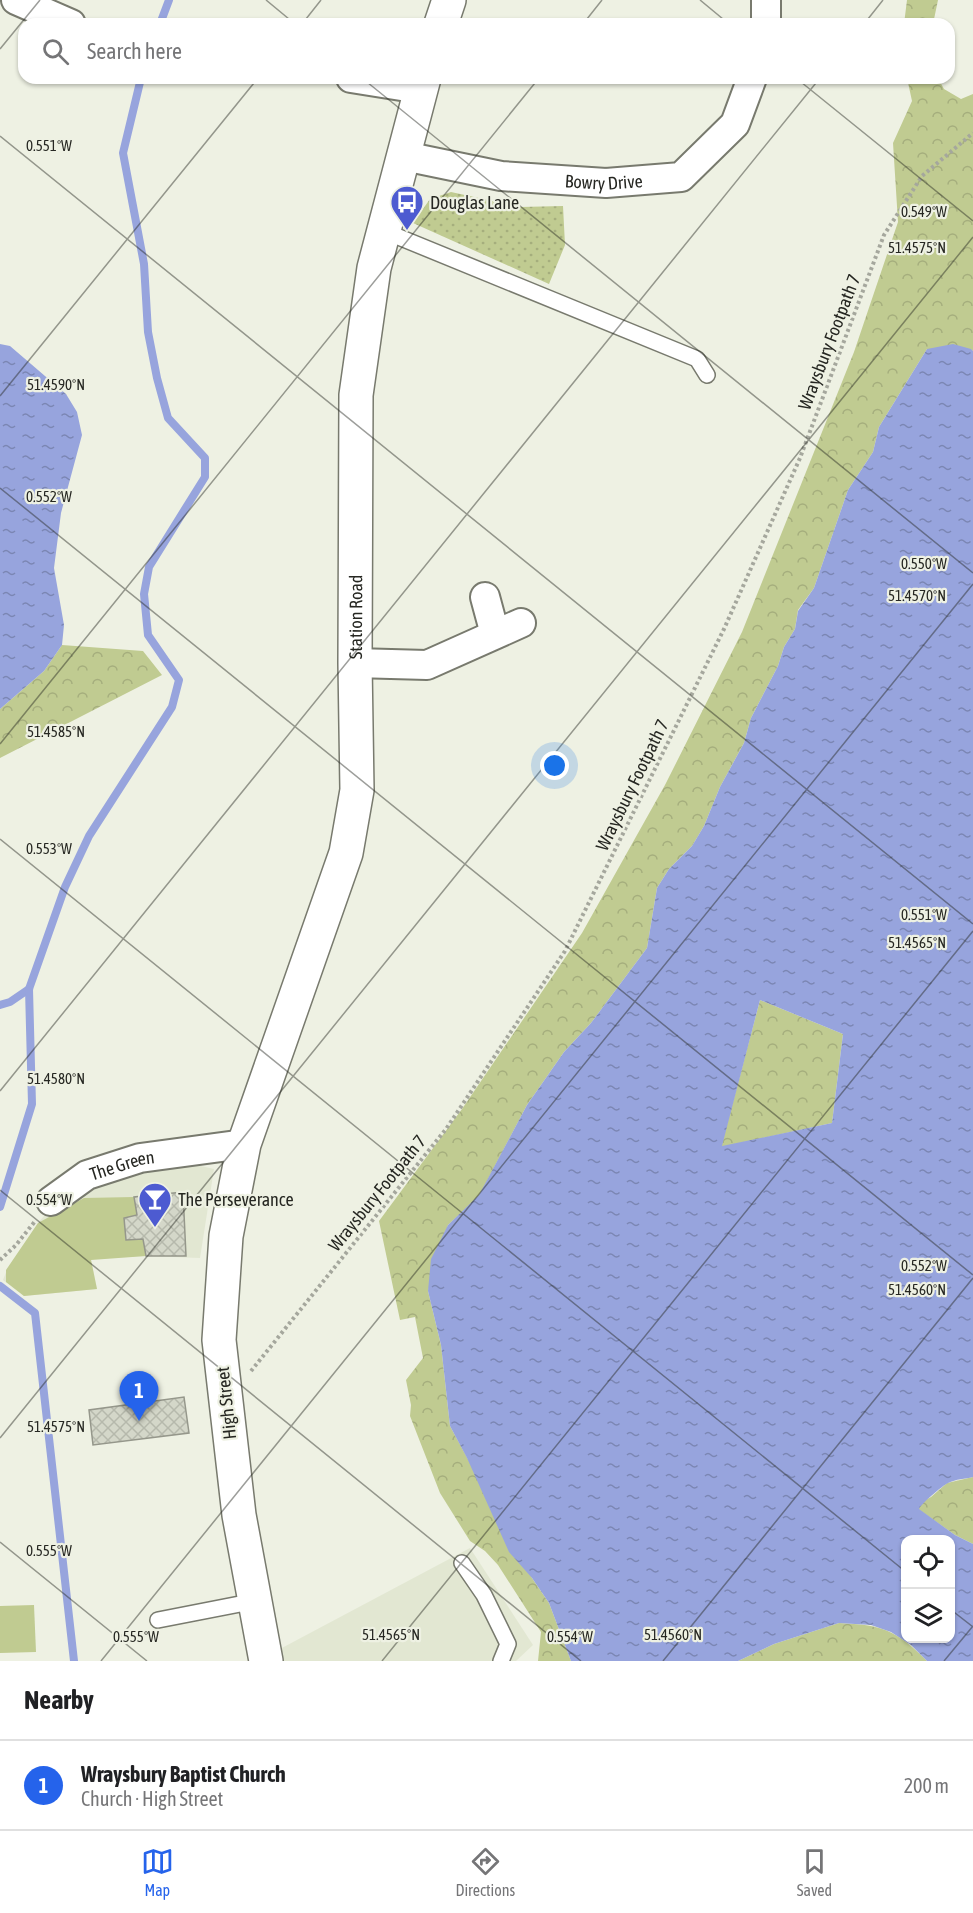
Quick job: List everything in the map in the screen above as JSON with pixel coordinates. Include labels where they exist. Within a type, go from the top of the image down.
[{"type":"street","points":[[16,0],[57,18]]},
{"type":"street","points":[[443,18],[449,0]]},
{"type":"street","points":[[766,0],[766,18]]},
{"type":"street","name":"Station Road","points":[[244,1144],[346,853],[357,790],[356,395],[374,268],[422,84]]},
{"type":"street","name":"Bowry Drive","points":[[404,156],[501,176],[606,183],[681,177],[735,124],[750,84]]},
{"type":"street","points":[[484,597],[495,634]]},
{"type":"street","points":[[355,663],[427,664],[520,623]]},
{"type":"street","name":"High Street","points":[[244,1144],[226,1236],[219,1340],[239,1515],[266,1661]]},
{"type":"street","name":"The Green","points":[[51,1201],[87,1175],[140,1158],[244,1144]]},
{"type":"lane","points":[[384,231],[697,359],[707,375]]},
{"type":"lane","points":[[462,1563],[484,1595],[508,1644],[501,1661]]},
{"type":"lane","points":[[158,1620],[255,1601]]},
{"type":"path","name":"Wraysbury Footpath 7","points":[[226,1402],[446,1129],[565,951],[724,629],[786,490],[884,235],[922,176],[973,132]]},
{"type":"path","points":[[0,1260],[16,1245],[51,1201]]},
{"type":"shaded area","points":[[179,1161],[214,1169],[200,1258],[146,1256],[91,1259],[97,1289],[24,1296],[3,1280],[7,1270],[38,1223],[62,1195]]},
{"type":"shaded area","points":[[470,1548],[533,1645],[516,1661],[283,1661],[280,1649]]},
{"type":"green space","points":[[907,0],[938,0],[934,18],[905,18]]},
{"type":"green space","points":[[908,84],[941,84],[944,89],[961,99],[973,94],[973,351],[970,349],[927,349],[879,427],[873,452],[848,490],[814,588],[798,610],[795,629],[784,647],[778,666],[751,718],[744,743],[692,846],[669,869],[657,888],[647,948],[591,1023],[564,1052],[527,1105],[479,1196],[448,1225],[428,1291],[441,1345],[450,1426],[532,1578],[549,1603],[571,1661],[538,1661],[541,1632],[498,1565],[485,1551],[470,1541],[440,1493],[410,1416],[411,1405],[406,1380],[423,1358],[415,1317],[400,1320],[379,1221],[462,1109],[582,933],[665,785],[742,632],[854,352],[898,222],[893,143],[912,101]]},
{"type":"green space","points":[[451,192],[520,207],[563,206],[565,245],[549,284],[413,223],[430,199]]},
{"type":"green space","points":[[62,645],[143,651],[162,675],[0,758],[0,709],[44,671]]},
{"type":"green space","points":[[760,1000],[843,1034],[832,1123],[721,1147]]},
{"type":"green space","points":[[134,1197],[137,1215],[124,1218],[126,1239],[143,1239],[146,1256],[91,1260],[97,1289],[24,1296],[6,1282],[6,1270],[38,1223],[84,1198]]},
{"type":"green space","points":[[973,1477],[973,1544],[955,1535],[918,1509],[923,1501],[947,1483]]},
{"type":"green space","points":[[34,1605],[36,1652],[0,1653],[0,1606]]},
{"type":"green space","points":[[839,1623],[866,1625],[896,1635],[901,1638],[901,1643],[907,1643],[927,1661],[738,1661],[774,1644]]},
{"type":"water","points":[[0,344],[10,346],[66,394],[77,412],[82,435],[61,513],[54,568],[64,625],[62,645],[44,671],[0,709]]},
{"type":"water","points":[[953,344],[973,351],[973,1477],[948,1483],[919,1509],[955,1535],[901,1535],[901,1638],[891,1632],[871,1625],[839,1623],[774,1644],[738,1661],[571,1661],[549,1603],[532,1578],[509,1552],[467,1458],[450,1426],[441,1345],[428,1291],[431,1259],[448,1225],[479,1195],[527,1105],[564,1052],[591,1023],[647,948],[657,888],[669,869],[692,846],[704,826],[720,787],[744,743],[751,718],[778,666],[784,647],[795,629],[798,611],[814,588],[848,490],[873,452],[879,427],[927,349]],"holes":[[[760,1000],[843,1034],[832,1123],[722,1146]]]},
{"type":"water","points":[[955,1535],[973,1544],[973,1661],[927,1661],[908,1643],[955,1643]]},
{"type":"building","name":"The Perseverance","points":[[183,1192],[186,1256],[146,1256],[143,1239],[126,1240],[124,1218],[137,1215],[134,1197]]},
{"type":"building","points":[[184,1397],[189,1433],[93,1445],[89,1410]]},
{"type":"waterway","points":[[162,18],[169,0]]},
{"type":"waterway","points":[[0,1207],[32,1104],[29,989],[65,887],[89,836],[172,707],[179,680],[148,635],[144,594],[149,567],[205,477],[205,458],[168,418],[148,332],[144,264],[123,153],[140,84]]},
{"type":"waterway","points":[[0,1005],[10,1002],[29,989]]},
{"type":"waterway","points":[[0,1286],[35,1313],[74,1661]]},
{"type":"place","name":"Douglas Lane","points":[[407,231]]},
{"type":"place","name":"The Perseverance","points":[[155,1228]]},
{"type":"place","name":"Wraysbury Baptist Church","points":[[139,1421]]}]
